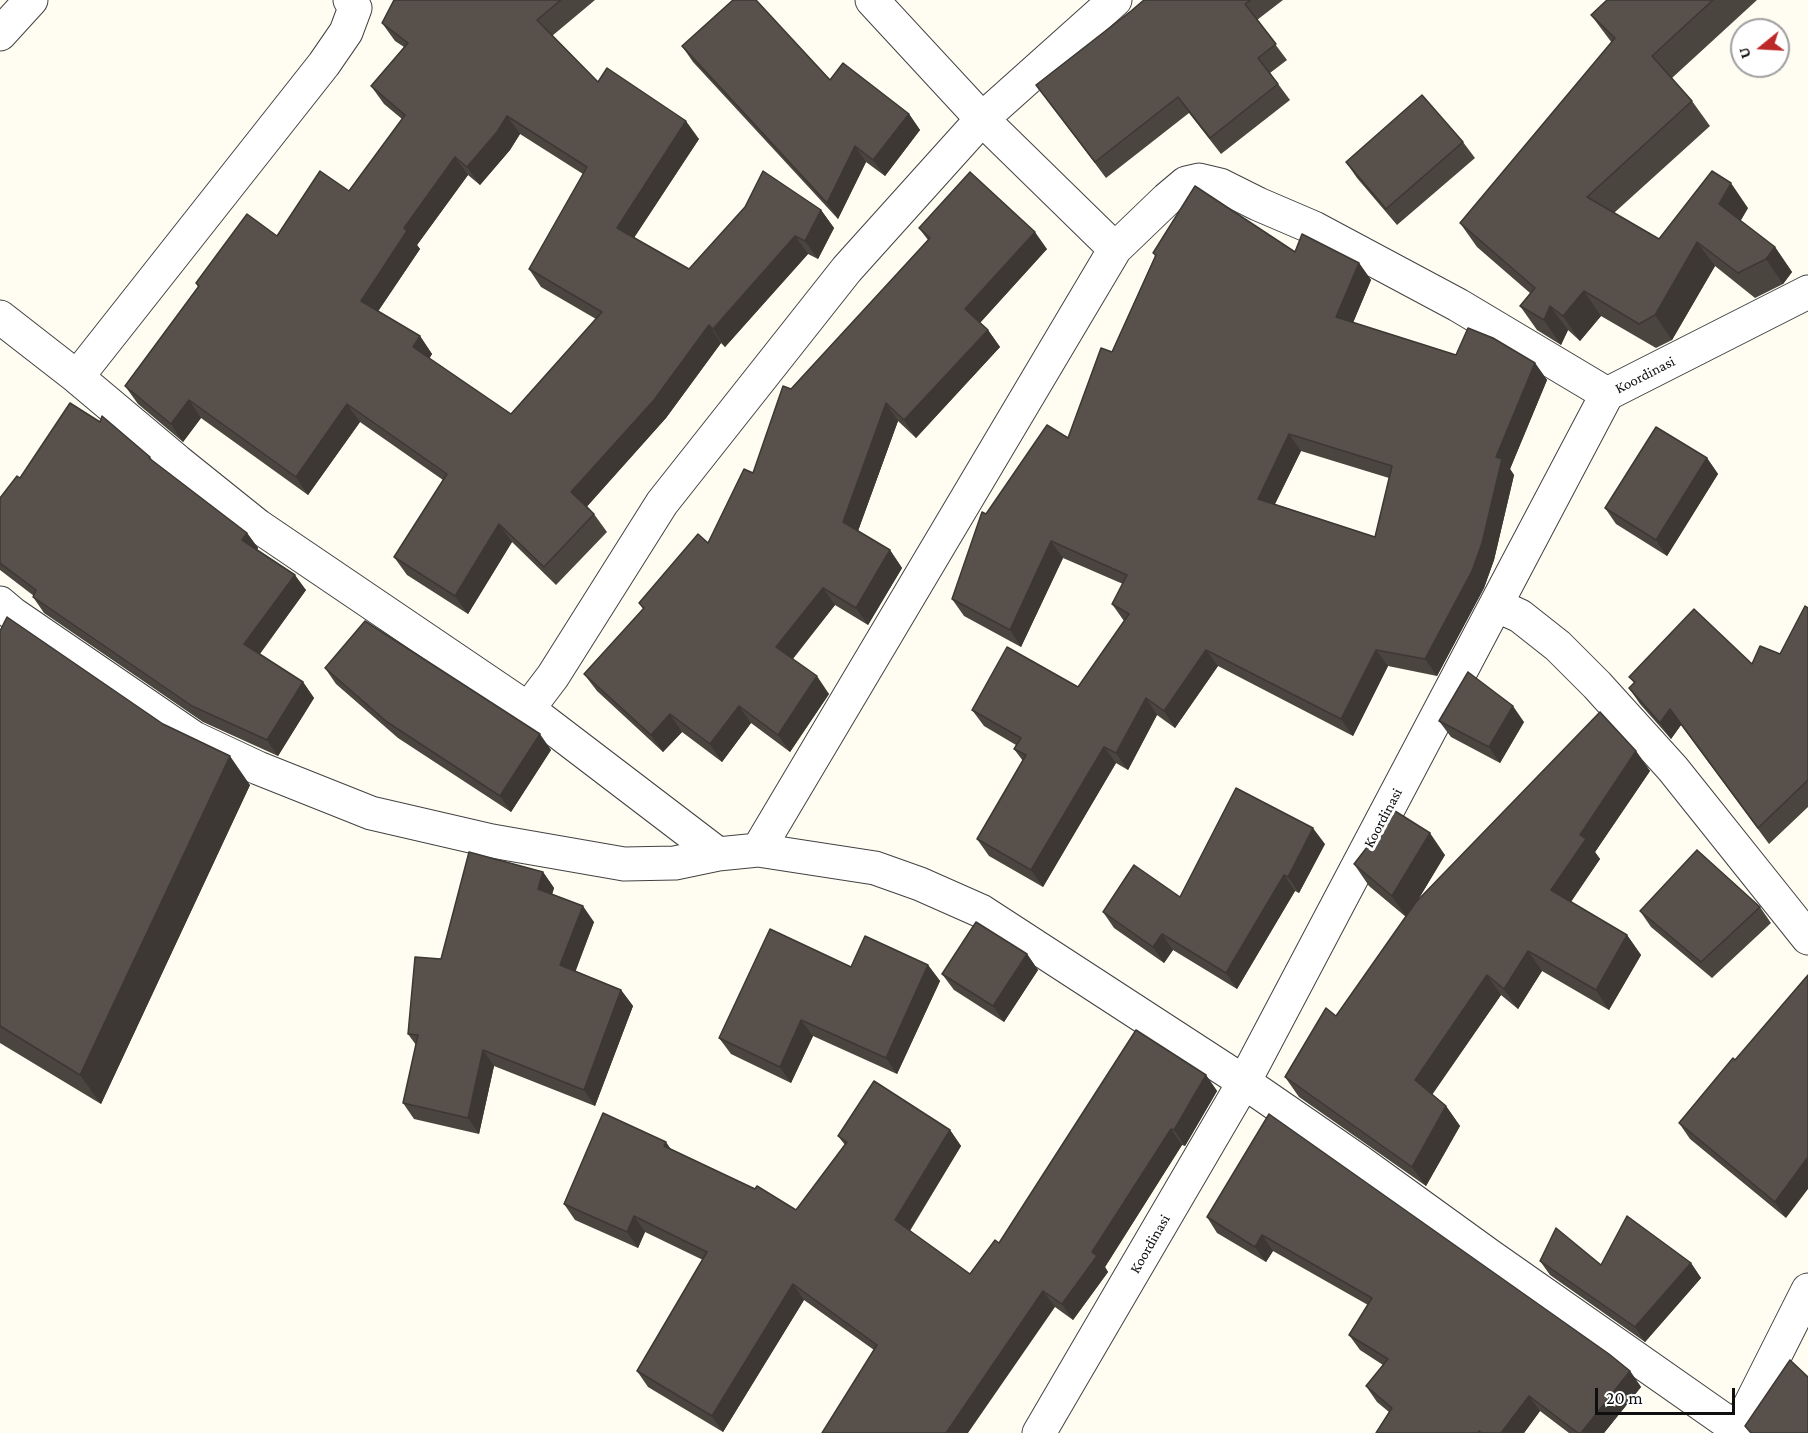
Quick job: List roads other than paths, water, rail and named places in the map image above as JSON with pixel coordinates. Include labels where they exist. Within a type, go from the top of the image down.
[{"type":"street","points":[[0,34],[31,0]]},
{"type":"street","points":[[77,377],[324,64],[346,32],[355,8],[350,0]]},
{"type":"street","points":[[872,0],[982,119],[1115,249]]},
{"type":"street","points":[[528,709],[553,676],[662,502],[847,269],[982,119],[1115,0]]},
{"type":"street","points":[[758,850],[1115,249],[1186,183],[1199,180],[1220,185],[1314,228],[1458,305],[1607,394]]},
{"type":"street","name":"Koordinasi","points":[[1039,1433],[1244,1082],[1607,394],[1808,292]]},
{"type":"street","points":[[0,317],[77,377],[258,526],[528,709],[718,854]]},
{"type":"street","points":[[0,603],[22,621],[194,738],[258,768],[371,813],[492,842],[624,864],[675,862],[758,850],[875,868],[920,884],[981,911],[1244,1082],[1737,1431],[1808,1290]]},
{"type":"street","points":[[1496,605],[1520,616],[1543,634],[1597,685],[1673,769],[1808,938]]}]
